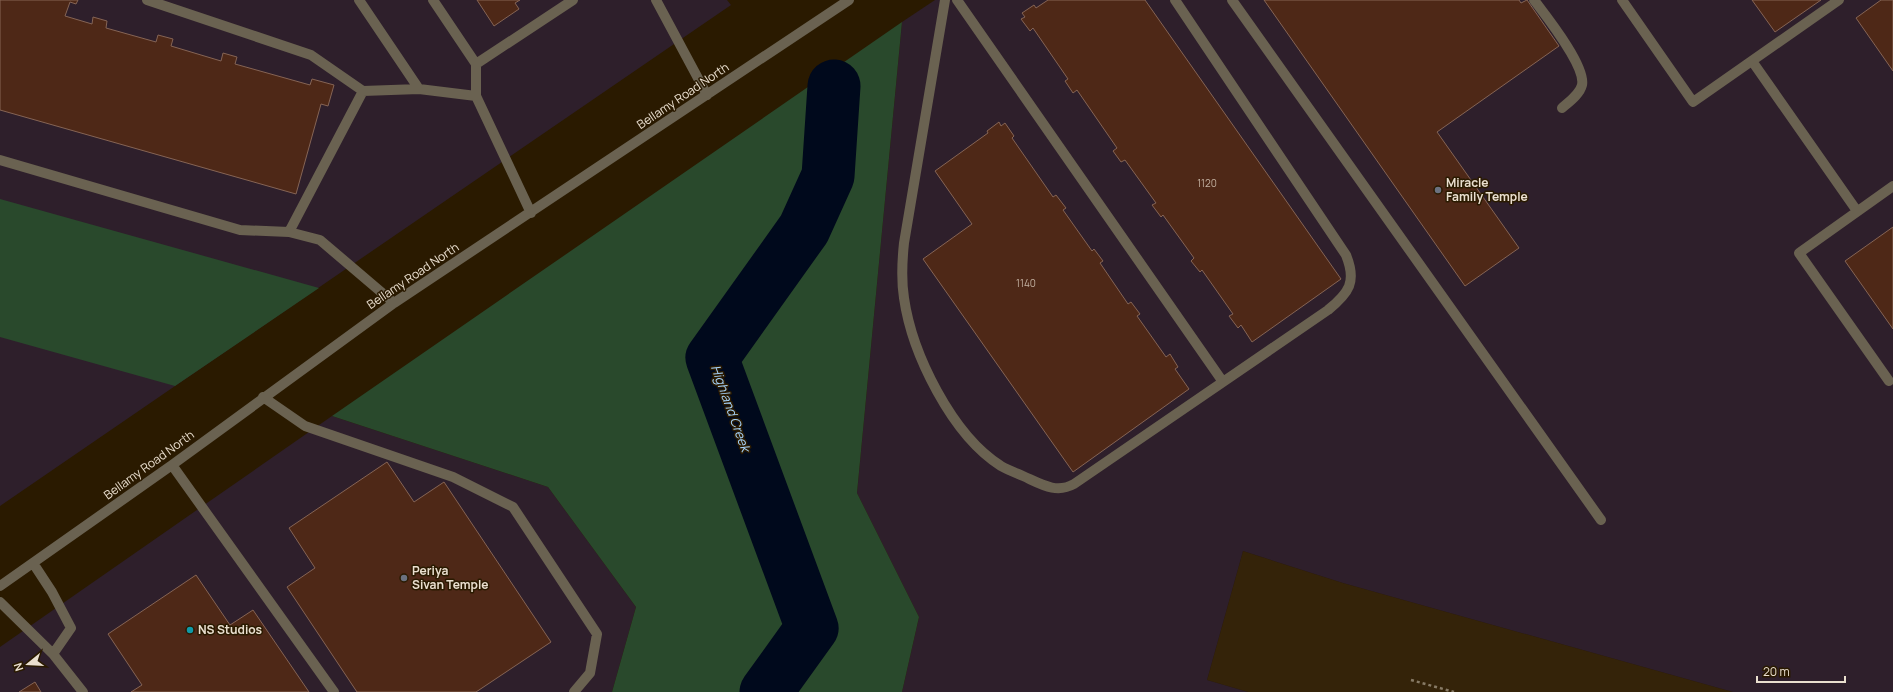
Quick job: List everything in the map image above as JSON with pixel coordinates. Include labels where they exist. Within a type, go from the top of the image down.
[{"type":"street","points":[[147,0],[311,55],[363,91],[419,89],[476,96]]},
{"type":"street","points":[[359,0],[419,89]]},
{"type":"street","points":[[433,0],[476,64],[476,96],[531,213]]},
{"type":"street","points":[[476,64],[573,0]]},
{"type":"street","points":[[656,0],[707,95]]},
{"type":"street","name":"Bellamy Road North","points":[[0,586],[172,465],[263,397],[394,303],[849,0]]},
{"type":"street","points":[[946,0],[904,243],[902,276],[904,299],[914,336],[930,379],[952,415],[975,444],[1001,466],[1044,486],[1057,490],[1066,489],[1328,310],[1345,295],[1352,277],[1350,265],[1346,255],[1175,0]]},
{"type":"street","points":[[957,0],[1223,382]]},
{"type":"street","points":[[1232,0],[1601,520]]},
{"type":"street","points":[[1534,0],[1570,50],[1582,78],[1580,89],[1562,108]]},
{"type":"street","points":[[1622,0],[1693,102],[1839,0]]},
{"type":"street","points":[[1752,61],[1857,211]]},
{"type":"street","points":[[289,232],[363,91]]},
{"type":"street","points":[[0,160],[240,230],[289,232],[320,240],[394,303]]},
{"type":"street","points":[[1888,381],[1799,253],[1893,186]]},
{"type":"street","points":[[263,397],[305,426],[453,477],[513,508],[597,634],[590,672],[574,692]]},
{"type":"street","points":[[172,465],[334,692]]},
{"type":"street","points":[[33,563],[52,592],[71,628],[53,654]]},
{"type":"street","points":[[0,602],[53,654],[84,692]]},
{"type":"path","points":[[1411,680],[1454,692]]},
{"type":"shaded area","points":[[0,0],[727,0],[731,5],[0,506]]},
{"type":"shaded area","points":[[935,0],[1893,0],[1893,692],[1733,692],[1343,583],[1243,551],[1207,680],[1248,692],[902,692],[919,617],[857,493],[902,22]]},
{"type":"shaded area","points":[[332,416],[548,487],[636,607],[612,692],[0,692],[0,647]]},
{"type":"shaded area","points":[[1243,551],[1343,583],[1733,692],[1248,692],[1207,680]]},
{"type":"green space","points":[[902,22],[857,493],[919,617],[902,692],[612,692],[636,607],[548,487],[332,416]]},
{"type":"green space","points":[[0,199],[319,288],[175,386],[0,337]]},
{"type":"building","points":[[0,0],[78,0],[76,4],[70,2],[65,16],[92,24],[93,17],[107,21],[106,28],[156,42],[158,35],[173,39],[171,46],[221,61],[223,53],[237,57],[235,64],[310,85],[312,79],[334,85],[328,106],[321,104],[296,194],[0,110]]},
{"type":"building","points":[[477,0],[520,0],[515,3],[519,9],[494,26]]},
{"type":"building","points":[[1048,0],[1145,0],[1341,279],[1252,342],[1241,325],[1238,328],[1229,316],[1233,314],[1202,270],[1200,272],[1191,261],[1194,258],[1163,215],[1161,217],[1152,205],[1156,203],[1125,160],[1121,162],[1113,151],[1117,148],[1077,90],[1073,93],[1065,81],[1068,79],[1033,28],[1030,31],[1021,19],[1025,17],[1022,13],[1034,5],[1036,8]]},
{"type":"building","name":"Miracle Family Temple","points":[[1264,0],[1519,0],[1521,3],[1527,0],[1559,46],[1437,132],[1519,248],[1465,286]]},
{"type":"building","points":[[1752,0],[1821,0],[1775,32]]},
{"type":"building","points":[[1881,0],[1893,0],[1893,71],[1856,18]]},
{"type":"building","points":[[999,122],[1001,126],[1005,123],[1014,136],[1012,138],[1053,197],[1056,195],[1066,208],[1063,210],[1092,251],[1094,249],[1103,261],[1100,263],[1128,304],[1131,302],[1140,314],[1137,316],[1166,357],[1170,354],[1178,367],[1175,369],[1189,389],[1073,472],[923,259],[972,224],[935,171],[988,133],[987,131]]},
{"type":"building","points":[[1893,227],[1893,329],[1845,261]]},
{"type":"building","name":"Periya Sivan Temple","points":[[387,462],[414,502],[444,482],[551,642],[476,692],[357,692],[287,587],[315,568],[289,528]]},
{"type":"building","name":"NS Studios","points":[[196,575],[230,625],[253,610],[309,692],[131,692],[142,685],[108,634]]},
{"type":"building","points":[[35,682],[41,692],[19,692]]},
{"type":"waterway","name":"Highland Creek","points":[[766,692],[812,628],[712,358],[804,229],[828,176],[834,86]]},
{"type":"place","name":"Miracle Family Temple","points":[[1438,190]]},
{"type":"place","name":"Periya Sivan Temple","points":[[404,578]]},
{"type":"place","name":"NS Studios","points":[[190,630]]}]
